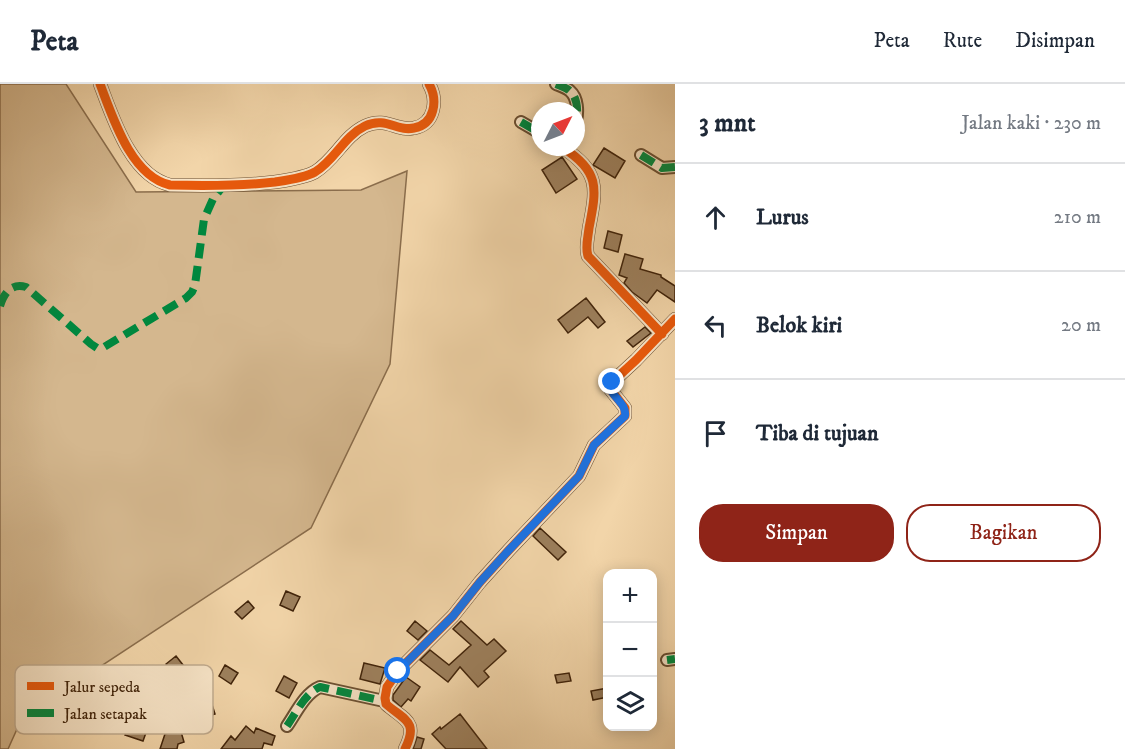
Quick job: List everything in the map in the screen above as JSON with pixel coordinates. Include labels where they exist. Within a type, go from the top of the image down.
[{"type":"street","points":[[100,84],[114,122],[126,144],[150,175],[170,186],[223,186],[283,181],[314,173],[356,131],[372,123],[380,122],[407,129],[419,127],[428,120],[433,111],[434,93],[429,84]]},
{"type":"street","points":[[556,84],[569,90],[576,102]]},
{"type":"street","points":[[521,122],[531,128]]},
{"type":"street","points":[[641,155],[662,168],[675,167]]},
{"type":"street","points":[[576,156],[586,165],[594,187],[586,247],[588,256],[662,334]]},
{"type":"street","points":[[384,701],[390,681],[398,671],[453,616],[480,582],[579,476],[594,445],[625,416],[625,408],[610,390],[609,385],[675,320]]},
{"type":"street","points":[[286,726],[313,689],[320,687],[384,701],[409,723],[411,731],[405,749]]},
{"type":"shaded area","points":[[0,84],[66,84],[136,192],[361,190],[407,171],[390,364],[311,528],[103,665],[15,665],[15,734],[8,749],[0,749]]},
{"type":"building","points":[[604,148],[625,161],[615,178],[593,165]]},
{"type":"building","points":[[562,157],[577,179],[556,193],[542,170]]},
{"type":"building","points":[[608,231],[622,235],[618,252],[604,248]]},
{"type":"building","points":[[625,254],[643,259],[640,269],[661,275],[675,286],[675,302],[657,290],[647,303],[632,292],[624,283],[627,278],[619,275]]},
{"type":"building","points":[[586,298],[605,322],[598,328],[588,317],[568,333],[558,320]]},
{"type":"building","points":[[645,327],[651,333],[633,347],[627,341]]},
{"type":"building","points":[[540,528],[566,552],[558,560],[533,536]]},
{"type":"building","points":[[286,591],[300,597],[293,611],[280,605]]},
{"type":"building","points":[[248,601],[254,608],[242,619],[235,612]]},
{"type":"building","points":[[415,621],[427,631],[418,640],[407,631]]},
{"type":"building","points":[[461,621],[487,645],[494,639],[506,651],[484,671],[489,677],[478,687],[460,667],[448,682],[420,660],[430,650],[449,665],[471,645],[453,629]]},
{"type":"building","points":[[176,656],[183,665],[167,665]]},
{"type":"building","points":[[364,663],[385,668],[380,684],[360,679]]},
{"type":"building","points":[[225,665],[238,673],[231,684],[219,676]]},
{"type":"building","points":[[569,673],[571,681],[557,683],[555,675]]},
{"type":"building","points":[[284,676],[297,683],[289,698],[276,691]]},
{"type":"building","points":[[406,677],[420,687],[411,701],[408,699],[401,707],[393,700],[393,695]]},
{"type":"building","points":[[603,689],[603,698],[593,700],[591,691]]},
{"type":"building","points":[[460,714],[487,749],[446,749],[432,734]]},
{"type":"building","points":[[246,726],[254,733],[256,728],[275,736],[272,745],[264,743],[262,749],[221,749],[231,736],[235,740]]},
{"type":"building","points":[[125,734],[146,734],[143,741]]},
{"type":"building","points":[[165,734],[182,734],[184,742],[178,744],[177,749],[160,749]]},
{"type":"building","points":[[417,737],[424,739],[421,749],[413,749]]},
{"type":"marked path","points":[[556,84],[569,90],[576,102]]},
{"type":"marked path","points":[[521,122],[531,128]]},
{"type":"marked path","points":[[641,155],[662,168],[675,167]]},
{"type":"marked path","points":[[0,306],[9,290],[16,286],[26,287],[91,344],[97,348],[104,347],[186,298],[192,292],[195,285],[204,219],[213,199],[223,186]]},
{"type":"marked path","points":[[667,660],[675,659]]},
{"type":"marked path","points":[[287,726],[305,699],[320,687],[384,701]]},
{"type":"cycle path","points":[[100,84],[125,144],[144,170],[170,185],[210,186],[280,181],[315,172],[351,136],[372,123],[385,123],[408,129],[421,126],[433,110],[432,90],[429,84]]},
{"type":"cycle path","points":[[574,156],[583,164],[593,182],[594,202],[587,242],[588,256],[662,334]]},
{"type":"cycle path","points":[[405,749],[409,740],[410,727],[404,718],[386,704],[387,687],[398,671],[453,616],[480,582],[579,476],[594,445],[625,416],[625,408],[610,389],[610,384],[675,319]]},
{"type":"route","points":[[398,671],[442,628],[480,582],[579,476],[594,445],[625,416],[625,408],[610,390],[609,385],[612,382]]}]
